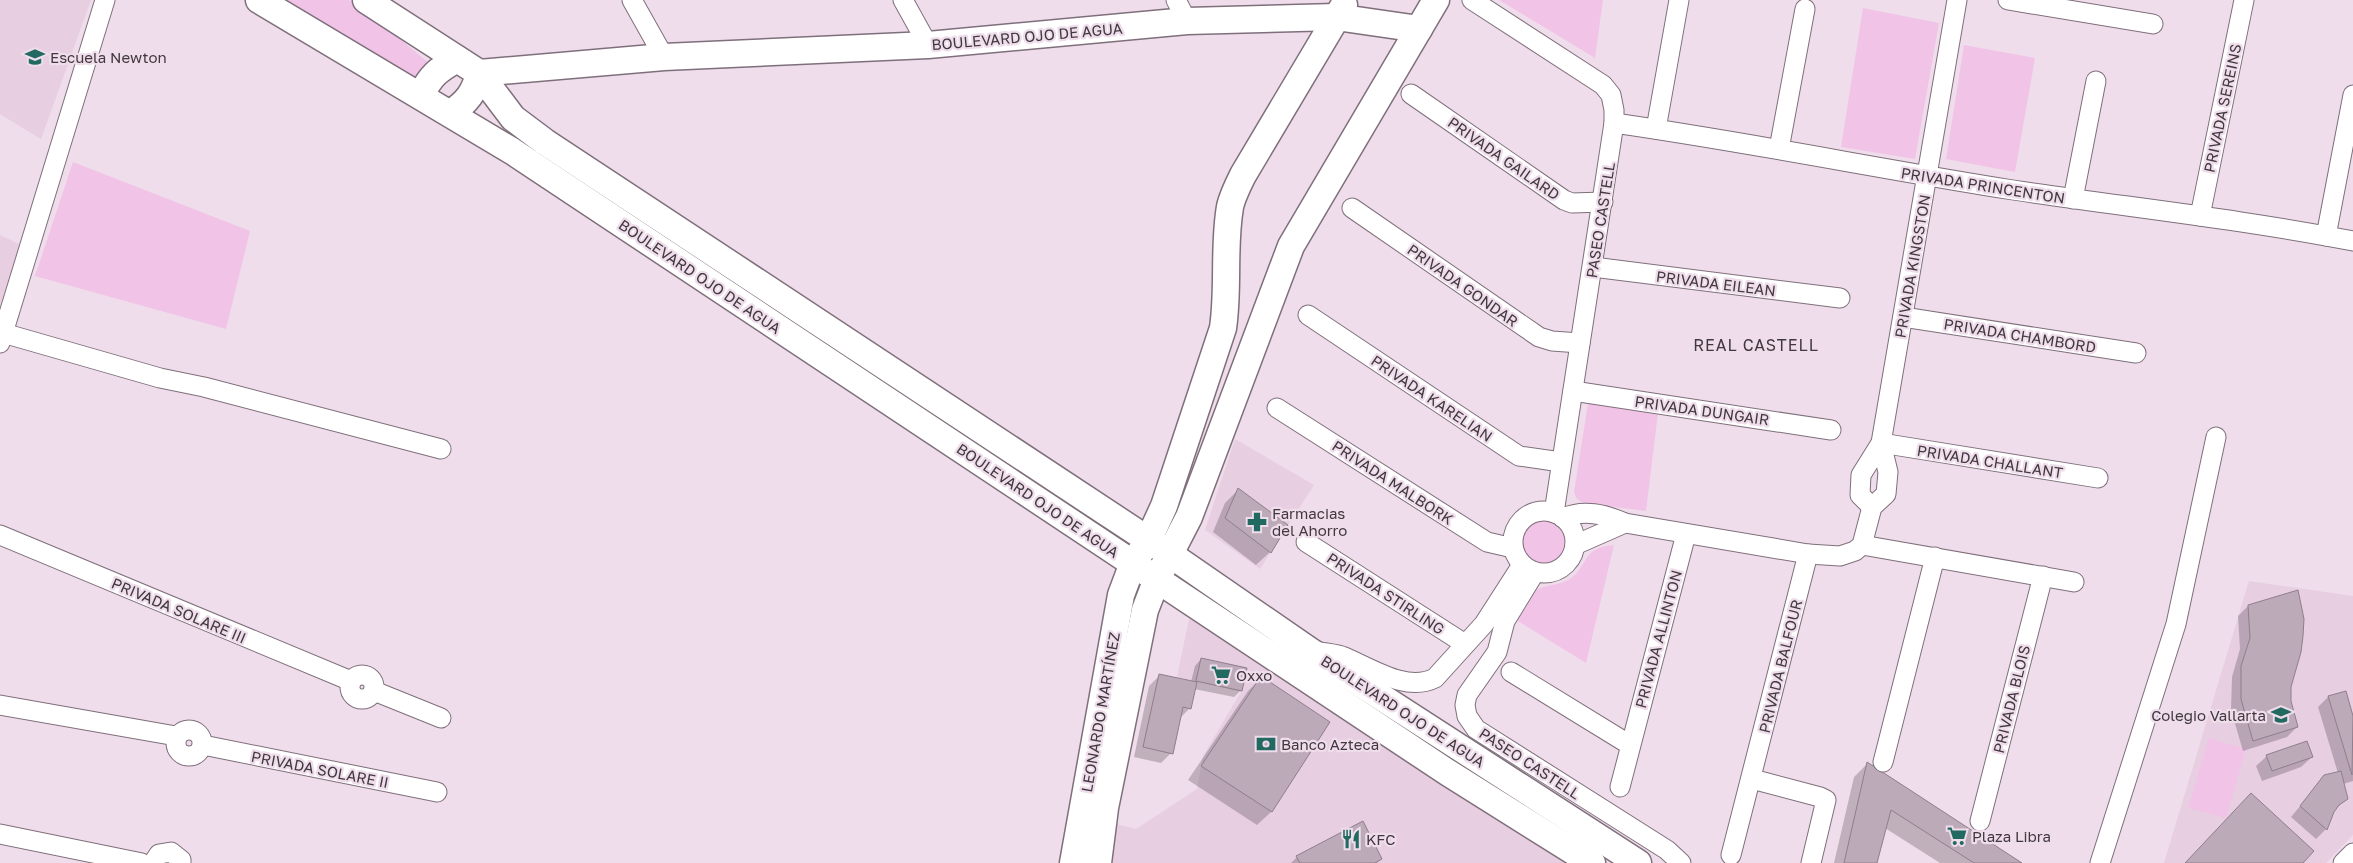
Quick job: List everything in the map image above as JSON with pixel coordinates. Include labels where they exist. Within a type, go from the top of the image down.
[{"type":"main road","name":"BOULEVARD OJO DE AGUA","points":[[259,0],[451,113],[1447,772],[1592,863]]},
{"type":"main road","name":"BOULEVARD OJO DE AGUA","points":[[366,0],[480,73],[513,118],[544,142],[1148,541],[1171,554],[1310,651],[1638,863]]},
{"type":"main road","points":[[1157,579],[1189,517],[1287,253],[1436,0]]},
{"type":"main road","name":"BOULEVARD OJO DE AGUA","points":[[480,73],[664,57],[928,46],[1181,10],[1341,8],[1419,29]]},
{"type":"main road","name":"BOULEVARD OJO DE AGUA","points":[[1133,563],[1148,541],[1164,506],[1224,328],[1226,309],[1226,236],[1230,205],[1243,175],[1341,8]]},
{"type":"main road","points":[[421,95],[429,78],[441,68],[458,59]]},
{"type":"main road","points":[[451,113],[471,96],[476,88],[480,73]]},
{"type":"main road","name":"LEONARDO MARTÍNEZ","points":[[1074,863],[1121,595],[1133,563]]},
{"type":"main road","name":"LEONARDO MARTÍNEZ","points":[[1098,863],[1105,808],[1145,610],[1157,579]]},
{"type":"street","points":[[105,0],[2,338],[160,378],[204,387],[441,449]]},
{"type":"street","points":[[632,0],[664,57]]},
{"type":"street","points":[[903,0],[928,46]]},
{"type":"street","name":"PASEO CASTELL","points":[[1472,0],[1603,85],[1611,95],[1614,110],[1614,123],[1603,202],[1562,462],[1558,515]]},
{"type":"street","points":[[1656,129],[1679,0]]},
{"type":"street","name":"PRIVADA KINGSTON","points":[[1872,507],[1860,495],[1861,475],[1881,443],[1957,0]]},
{"type":"street","points":[[2008,0],[2153,24]]},
{"type":"street","name":"PRIVADA SEREINS","points":[[2200,216],[2244,0]]},
{"type":"street","points":[[1779,149],[1805,8]]},
{"type":"street","points":[[2073,199],[2096,81]]},
{"type":"street","name":"PRIVADA GAILARD","points":[[1410,94],[1564,200],[1572,203],[1603,202]]},
{"type":"street","points":[[2326,236],[2353,95]]},
{"type":"street","name":"PRIVADA PRINCENTON","points":[[1614,123],[1779,149],[1927,176],[2073,199],[2200,216],[2353,241]]},
{"type":"street","name":"PRIVADA GONDAR","points":[[1352,208],[1539,337],[1552,341],[1580,343]]},
{"type":"street","name":"PRIVADA EILEAN","points":[[1593,267],[1840,298]]},
{"type":"street","name":"PRIVADA KARELIAN","points":[[1308,315],[1519,456],[1562,462]]},
{"type":"street","name":"PRIVADA CHAMBORD","points":[[1903,317],[2136,353]]},
{"type":"street","name":"PRIVADA DUNGAIR","points":[[1573,391],[1831,430]]},
{"type":"street","name":"PRIVADA MALBORK","points":[[1277,408],[1487,542],[1513,548]]},
{"type":"street","points":[[2100,863],[2176,624],[2216,437]]},
{"type":"street","name":"PRIVADA KINGSTON","points":[[1862,545],[1872,507],[1886,494],[1888,472],[1881,443]]},
{"type":"street","name":"PRIVADA CHALLANT","points":[[1881,443],[2098,478]]},
{"type":"street","points":[[1558,515],[1570,525],[1575,545],[1570,560],[1564,566],[1546,573],[1529,568],[1513,548],[1513,537],[1516,527],[1523,518],[1532,513],[1558,515],[1586,512],[1612,517],[1625,523],[1808,554],[1840,556],[1855,551],[1862,545],[2074,582]]},
{"type":"street","points":[[1575,545],[1625,523]]},
{"type":"street","name":"PRIVADA ALLINTON","points":[[1620,787],[1686,534]]},
{"type":"street","name":"PRIVADA SOLARE III","points":[[2,542],[350,681],[358,674],[367,675],[374,682],[374,691],[442,718]]},
{"type":"street","name":"PRIVADA STIRLING","points":[[1306,542],[1465,644]]},
{"type":"street","name":"PRIVADA BALFOUR","points":[[1731,855],[1752,779],[1808,554]]},
{"type":"street","points":[[1883,762],[1935,557]]},
{"type":"street","points":[[1310,651],[1340,655],[1402,681],[1425,683],[1435,678],[1484,624],[1529,568]]},
{"type":"street","name":"PASEO CASTELL","points":[[1529,568],[1505,621],[1497,652],[1467,695],[1465,705],[1468,716],[1476,730],[1667,850],[1681,863]]},
{"type":"street","name":"PRIVADA BLOIS","points":[[1980,821],[2042,576]]},
{"type":"street","points":[[1511,672],[1630,745]]},
{"type":"street","name":"PRIVADA SOLARE II","points":[[0,705],[176,736],[183,730],[193,730],[201,736],[203,745],[437,792]]},
{"type":"street","points":[[1752,779],[1820,796],[1826,800],[1811,863]]},
{"type":"street","points":[[0,834],[142,863]]},
{"type":"street","points":[[153,863],[159,854],[171,852],[181,860],[181,863]]},
{"type":"street","points":[[2343,863],[2353,853]]},
{"type":"shaded area","name":"Escuela Newton","points":[[0,0],[91,0],[41,139],[0,114]]},
{"type":"shaded area","points":[[270,0],[349,0],[366,11],[429,63],[420,71],[414,83]]},
{"type":"shaded area","points":[[1499,0],[1603,0],[1595,58]]},
{"type":"shaded area","points":[[1863,8],[1939,23],[1915,159],[1841,147]]},
{"type":"shaded area","points":[[1964,45],[2035,58],[2015,172],[1946,159]]},
{"type":"shaded area","points":[[73,162],[250,231],[226,329],[35,276]]},
{"type":"shaded area","points":[[0,235],[25,247],[0,327]]},
{"type":"shaded area","points":[[1588,403],[1658,413],[1646,511],[1583,503],[1577,499],[1574,492]]},
{"type":"shaded area","points":[[1235,439],[1314,485],[1260,569],[1205,530]]},
{"type":"shaded area","points":[[1544,519],[1557,523],[1563,529],[1567,542],[1563,555],[1557,561],[1544,565],[1531,561],[1525,555],[1521,542],[1525,529],[1531,523]]},
{"type":"shaded area","points":[[1614,545],[1586,663],[1518,621],[1531,593],[1539,588],[1568,580],[1575,575],[1595,550]]},
{"type":"shaded area","name":"Colegio Vallarta","points":[[2249,581],[2353,596],[2353,835],[2326,863],[2164,863]]},
{"type":"shaded area","points":[[1189,619],[1251,649],[1386,745],[1567,863],[1111,863],[1116,824],[1136,829],[1197,789],[1203,756],[1241,692],[1177,677]]},
{"type":"shaded area","points":[[2209,738],[2246,749],[2226,818],[2188,808]]},
{"type":"building","name":"Farmacias del Ahorro","points":[[1238,488],[1288,525],[1271,553],[1225,518]]},
{"type":"building","points":[[2298,590],[2304,619],[2303,636],[2301,652],[2291,687],[2291,701],[2298,727],[2253,741],[2241,699],[2241,666],[2250,638],[2248,605]]},
{"type":"building","name":"Oxxo","points":[[1201,658],[1247,668],[1242,691],[1196,681]]},
{"type":"building","points":[[1159,674],[1197,682],[1191,709],[1183,707],[1173,754],[1143,747]]},
{"type":"building","name":"Banco Azteca","points":[[1261,676],[1330,722],[1272,812],[1201,766]]},
{"type":"building","points":[[2346,691],[2353,716],[2352,775],[2328,696]]},
{"type":"building","points":[[2307,741],[2313,757],[2272,771],[2266,755]]},
{"type":"building","name":"Plaza Libra","points":[[1867,762],[2022,863],[1974,863],[1891,810],[1877,863],[1844,863]]},
{"type":"building","points":[[2341,771],[2348,799],[2339,805],[2334,812],[2327,830],[2300,806],[2324,775]]},
{"type":"building","points":[[2251,793],[2314,851],[2303,863],[2185,863]]},
{"type":"building","name":"KFC","points":[[1363,821],[1382,859],[1375,863],[1300,863],[1296,856]]},
{"type":"place","name":"Escuela Newton","points":[[35,57]]},
{"type":"place","name":"Farmacias del Ahorro","points":[[1257,522]]},
{"type":"place","name":"Oxxo","points":[[1221,675]]},
{"type":"place","name":"Colegio Vallarta","points":[[2281,715]]},
{"type":"place","name":"Banco Azteca","points":[[1266,744]]},
{"type":"place","name":"Plaza Libra","points":[[1957,836]]},
{"type":"place","name":"KFC","points":[[1351,839]]},
{"type":"district","name":"REAL CASTELL","points":[[1756,345]]}]
